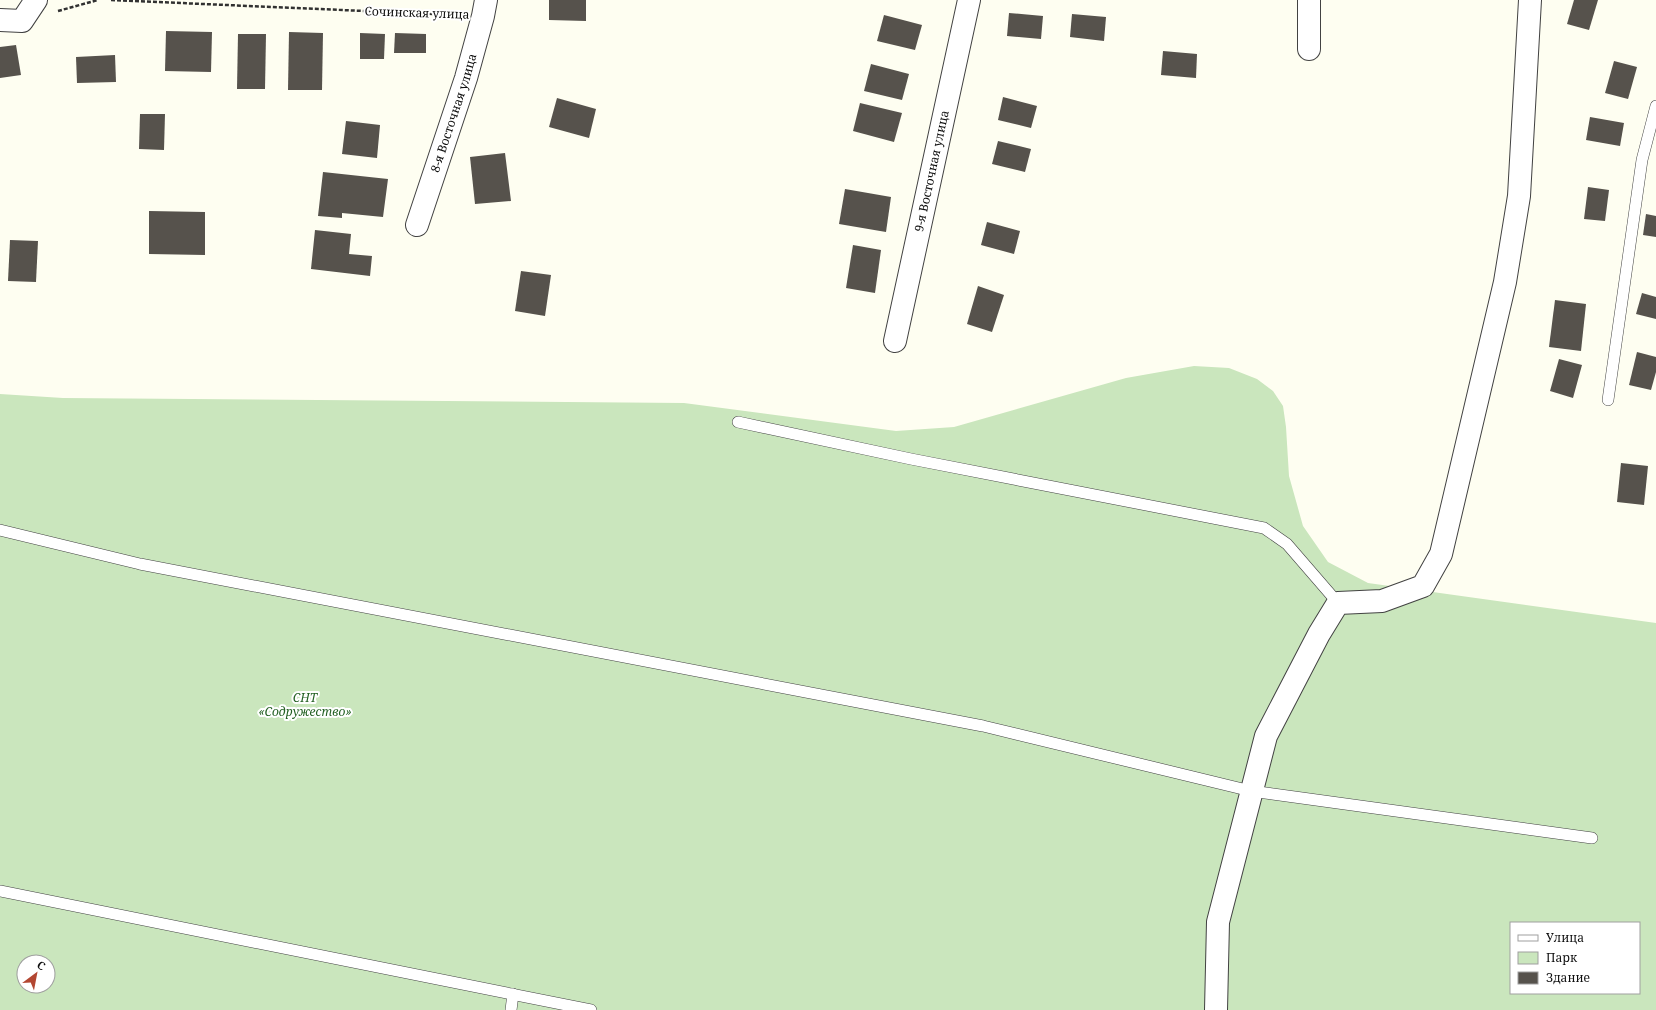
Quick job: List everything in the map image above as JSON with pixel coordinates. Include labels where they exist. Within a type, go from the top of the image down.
[{"type":"street","points":[[0,20],[22,21],[36,0]]},
{"type":"street","name":"9-я Восточная улица","points":[[895,341],[969,0]]},
{"type":"street","points":[[1309,0],[1309,49]]},
{"type":"street","points":[[1216,1010],[1218,922],[1266,736],[1319,634],[1338,603],[1382,601],[1423,586],[1441,554],[1505,282],[1519,196],[1530,0]]},
{"type":"street","name":"8-я Восточная улица","points":[[417,225],[466,78],[485,8]]},
{"type":"lane","points":[[1608,400],[1642,160],[1656,106]]},
{"type":"lane","points":[[738,422],[919,461],[1264,528],[1287,544],[1338,603]]},
{"type":"lane","points":[[0,530],[140,564],[983,726],[1251,792],[1592,838]]},
{"type":"lane","points":[[0,891],[591,1010]]},
{"type":"lane","points":[[511,1010],[513,994]]},
{"type":"path","name":"Сочинская улица","points":[[111,0],[485,8]]},
{"type":"green space","name":"СНТ «Содружество»","points":[[1194,366],[1229,368],[1257,379],[1273,391],[1283,406],[1289,476],[1303,526],[1328,562],[1368,583],[1656,623],[1656,1010],[0,1010],[0,394],[63,398],[684,403],[896,431],[954,427],[1126,378]]},
{"type":"building","points":[[549,0],[586,0],[586,21],[549,20]]},
{"type":"building","points":[[1574,0],[1598,0],[1589,30],[1567,24]]},
{"type":"building","points":[[1009,13],[1043,16],[1041,39],[1007,36]]},
{"type":"building","points":[[1072,14],[1106,17],[1104,41],[1070,37]]},
{"type":"building","points":[[884,15],[922,25],[915,50],[877,41]]},
{"type":"building","points":[[166,31],[212,32],[211,72],[165,71]]},
{"type":"building","points":[[289,32],[323,33],[322,90],[288,90]]},
{"type":"building","points":[[360,33],[385,34],[384,59],[360,59]]},
{"type":"building","points":[[395,33],[426,34],[426,53],[394,53]]},
{"type":"building","points":[[238,34],[266,34],[265,89],[237,89]]},
{"type":"building","points":[[16,45],[21,75],[0,78],[0,47]]},
{"type":"building","points":[[1163,51],[1197,54],[1196,78],[1161,75]]},
{"type":"building","points":[[115,55],[116,82],[77,83],[76,57]]},
{"type":"building","points":[[1614,61],[1637,67],[1628,99],[1605,93]]},
{"type":"building","points":[[871,64],[909,74],[902,100],[864,91]]},
{"type":"building","points":[[1003,97],[1037,106],[1031,128],[998,120]]},
{"type":"building","points":[[557,98],[596,109],[589,138],[549,127]]},
{"type":"building","points":[[860,103],[902,113],[894,142],[853,131]]},
{"type":"building","points":[[140,114],[165,114],[164,150],[139,149]]},
{"type":"building","points":[[1590,117],[1624,123],[1620,146],[1586,140]]},
{"type":"building","points":[[346,121],[380,125],[377,158],[342,154]]},
{"type":"building","points":[[998,141],[1031,149],[1025,172],[992,164]]},
{"type":"building","points":[[505,153],[511,201],[475,204],[470,157]]},
{"type":"building","points":[[323,172],[388,179],[383,217],[342,213],[342,218],[318,216]]},
{"type":"building","points":[[1588,187],[1609,190],[1605,221],[1584,219]]},
{"type":"building","points":[[845,189],[891,197],[886,232],[839,224]]},
{"type":"building","points":[[149,211],[205,212],[205,255],[149,254]]},
{"type":"building","points":[[1646,214],[1656,216],[1656,237],[1643,235]]},
{"type":"building","points":[[987,222],[1020,231],[1014,254],[981,245]]},
{"type":"building","points":[[315,230],[351,234],[349,254],[372,256],[370,276],[311,269]]},
{"type":"building","points":[[10,240],[38,241],[36,282],[8,281]]},
{"type":"building","points":[[853,245],[881,250],[875,293],[846,288]]},
{"type":"building","points":[[521,271],[551,275],[545,316],[515,311]]},
{"type":"building","points":[[978,286],[1004,295],[992,332],[967,324]]},
{"type":"building","points":[[1642,293],[1656,297],[1656,319],[1636,314]]},
{"type":"building","points":[[1555,300],[1586,304],[1581,351],[1549,347]]},
{"type":"building","points":[[1637,352],[1656,357],[1656,372],[1651,390],[1629,385]]},
{"type":"building","points":[[1559,359],[1582,365],[1573,398],[1550,391]]},
{"type":"building","points":[[1621,463],[1648,466],[1644,505],[1617,502]]}]
